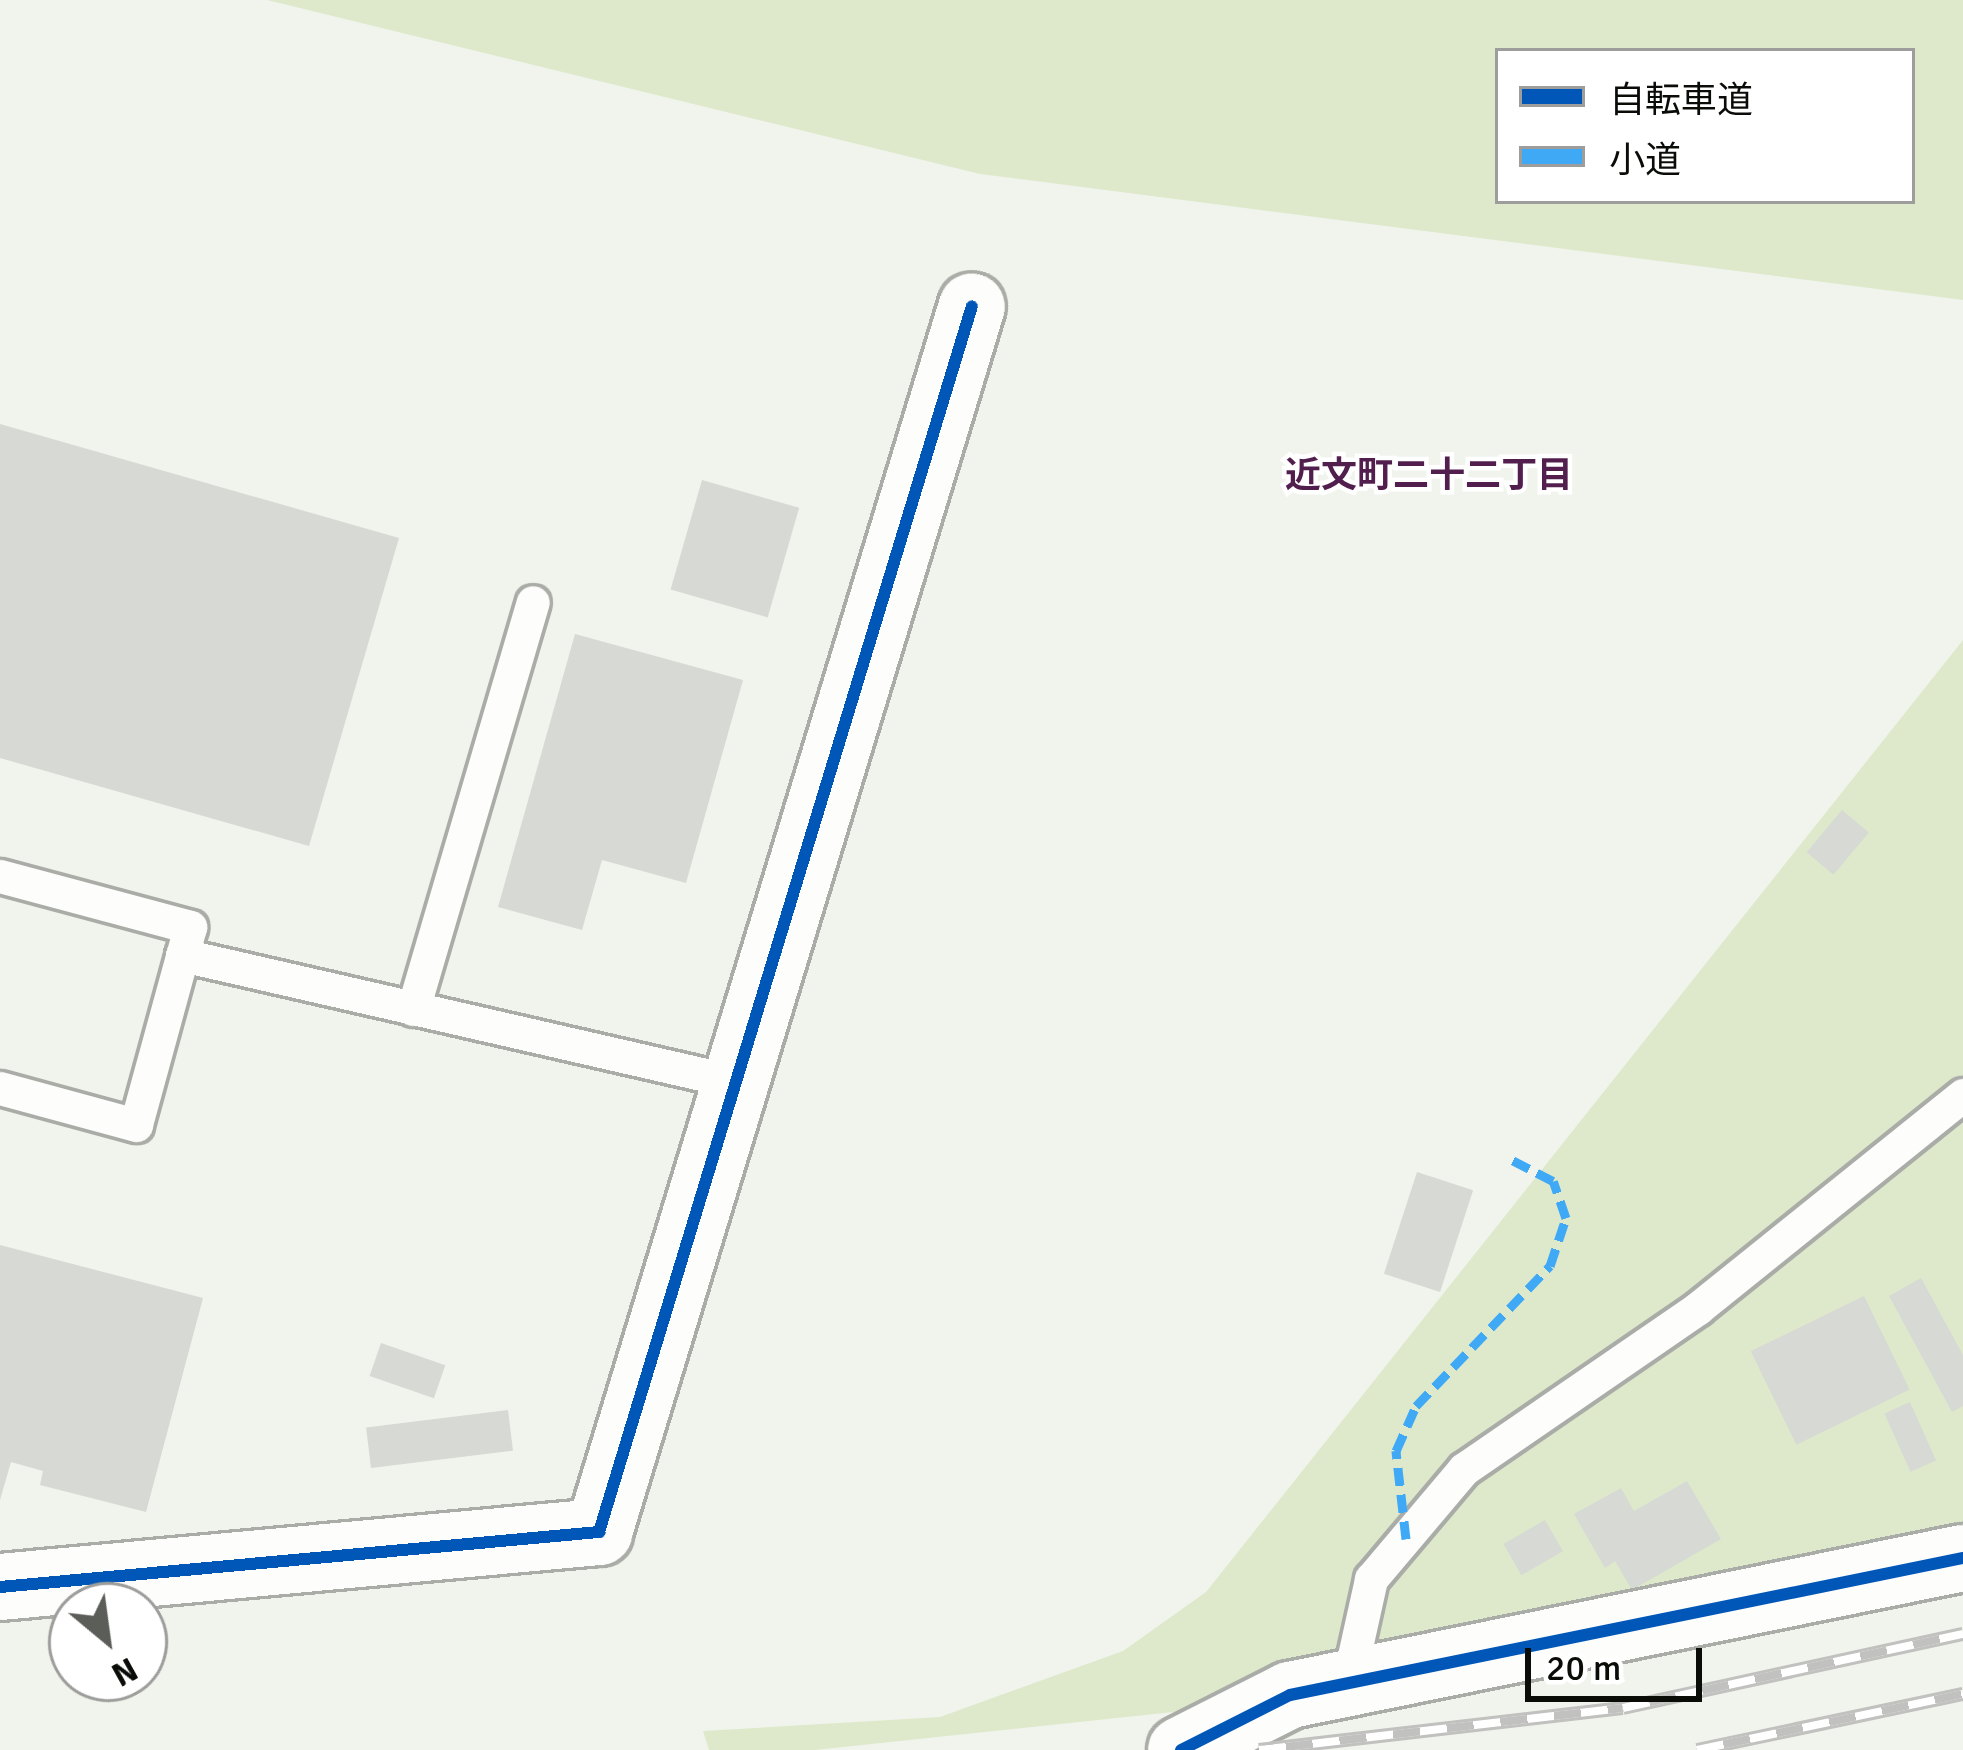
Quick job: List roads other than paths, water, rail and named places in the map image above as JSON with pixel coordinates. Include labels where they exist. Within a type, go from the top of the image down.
[{"type":"street","points":[[0,1587],[599,1532],[972,306]]},
{"type":"street","points":[[1181,1750],[1290,1695],[1963,1558]]},
{"type":"lane","points":[[413,1010],[533,602]]},
{"type":"lane","points":[[0,876],[190,927],[136,1124],[0,1088]]},
{"type":"lane","points":[[182,955],[736,1082]]},
{"type":"lane","points":[[1348,1683],[1371,1580],[1464,1469],[1698,1308],[1963,1095]]},
{"type":"railway","points":[[1259,1750],[1623,1708],[1963,1634]]},
{"type":"railway","points":[[1697,1750],[1963,1694]]},
{"type":"district","name":"近文町二十二丁目","points":[[1429,476]]}]
